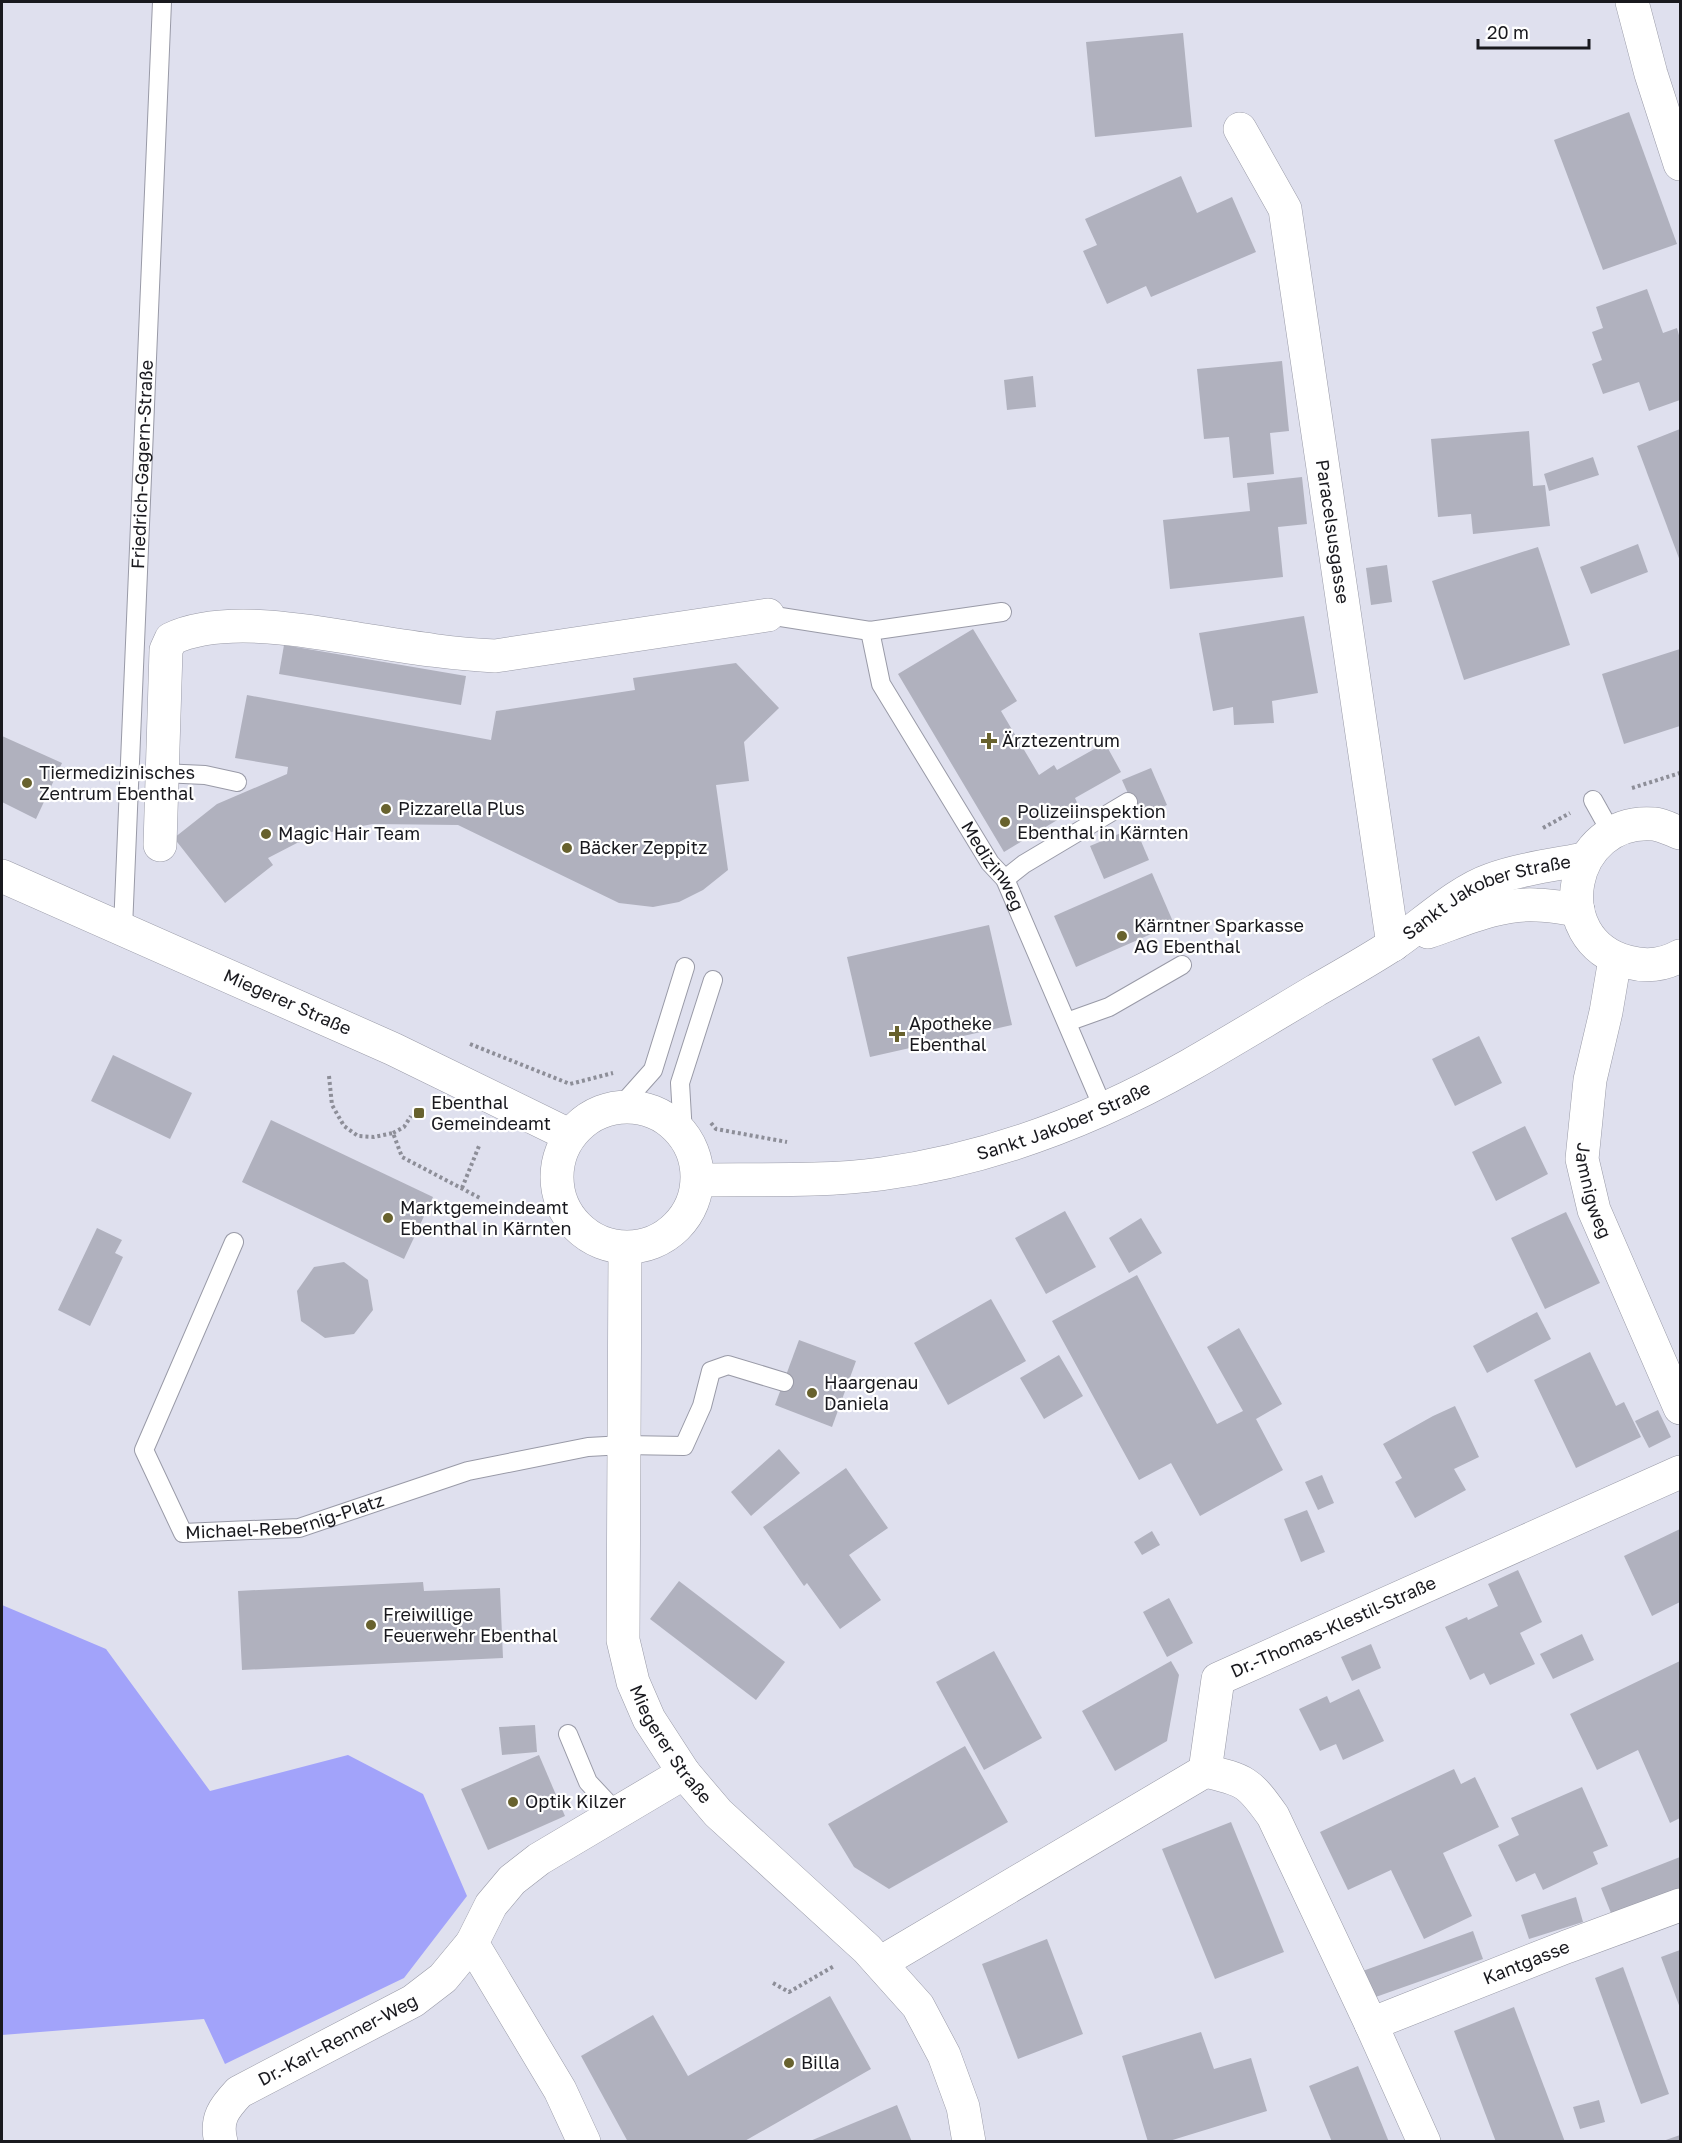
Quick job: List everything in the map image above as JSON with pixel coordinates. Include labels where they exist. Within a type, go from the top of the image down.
[{"type":"street","points":[[1632,2],[1651,74],[1680,164]]},
{"type":"street","name":"Paracelsusgasse","points":[[1240,129],[1285,209],[1393,945]]},
{"type":"street","points":[[160,845],[166,650],[171,639],[186,632],[232,626],[296,629],[460,654],[495,656],[768,615]]},
{"type":"street","name":"Sankt Jakober Straße","points":[[1680,833],[1656,824],[1628,826],[1602,838],[1585,860],[1576,884],[1578,910],[1585,930],[1598,947],[1615,959],[1642,966],[1670,962],[1680,956]]},
{"type":"street","name":"Sankt Jakober Straße","points":[[698,1180],[815,1178],[879,1174],[940,1164],[1005,1148],[1057,1130],[1104,1110],[1188,1066],[1393,945],[1463,894],[1488,880],[1585,860]]},
{"type":"street","name":"Miegerer Straße","points":[[2,876],[393,1049],[569,1135]]},
{"type":"street","name":"Sankt Jakober Straße","points":[[1393,945],[1483,913],[1511,907],[1535,905],[1578,910]]},
{"type":"street","name":"Jamnigweg","points":[[1615,959],[1606,1012],[1590,1080],[1582,1159],[1594,1210],[1680,1408]]},
{"type":"street","points":[[620,1107],[638,1107],[655,1112],[670,1121],[683,1134],[694,1155],[698,1180],[691,1206],[676,1229],[652,1244],[625,1248],[595,1241],[572,1221],[558,1194],[557,1163],[569,1135],[592,1115],[620,1107]]},
{"type":"street","name":"Miegerer Straße","points":[[625,1248],[623,1640],[633,1682],[649,1719],[684,1773],[718,1813],[867,1949],[918,2006],[944,2055],[963,2107],[969,2142]]},
{"type":"street","name":"Dr.-Thomas-Klestil-Straße","points":[[1205,1771],[1218,1679],[1680,1472]]},
{"type":"street","points":[[880,1963],[1205,1771],[1234,1778],[1254,1790],[1273,1816],[1424,2142]]},
{"type":"street","name":"Dr.-Karl-Renner-Weg","points":[[221,2142],[218,2130],[224,2109],[239,2092],[413,2001],[443,1978],[472,1943],[491,1905],[512,1881],[538,1859],[684,1773]]},
{"type":"street","name":"Kantgasse","points":[[1371,2024],[1680,1905]]},
{"type":"street","points":[[472,1943],[560,2090],[584,2142]]},
{"type":"lane","name":"Friedrich-Gagern-Straße","points":[[123,928],[162,2]]},
{"type":"lane","points":[[768,615],[870,631],[1002,612]]},
{"type":"lane","name":"Medizinweg","points":[[870,631],[881,684],[990,863],[1005,879],[1104,1110]]},
{"type":"lane","points":[[162,773],[206,775],[237,782]]},
{"type":"lane","points":[[1593,800],[1612,834]]},
{"type":"lane","points":[[1005,879],[1024,864],[1128,802]]},
{"type":"lane","points":[[1067,1023],[1109,1007],[1182,965]]},
{"type":"lane","points":[[620,1107],[653,1070],[685,967]]},
{"type":"lane","points":[[683,1134],[680,1083],[713,980]]},
{"type":"lane","name":"Michael-Rebernig-Platz","points":[[234,1242],[144,1450],[183,1533],[299,1528],[468,1472],[588,1447],[624,1445]]},
{"type":"lane","points":[[624,1445],[684,1446],[702,1406],[711,1371],[728,1365],[783,1382]]},
{"type":"lane","points":[[568,1734],[588,1782],[616,1812]]},
{"type":"path","points":[[1542,829],[1593,800],[1680,773]]},
{"type":"path","points":[[463,1041],[570,1084],[609,1073],[653,1070]]},
{"type":"path","points":[[329,1076],[332,1105],[344,1126],[358,1136],[374,1137],[393,1133],[404,1127],[411,1116]]},
{"type":"path","points":[[680,1083],[716,1129],[794,1143]]},
{"type":"path","points":[[393,1133],[402,1157],[480,1198]]},
{"type":"path","points":[[462,1188],[479,1146]]},
{"type":"path","points":[[773,1983],[789,1992],[840,1962]]},
{"type":"shaded area","points":[[2,1605],[106,1649],[210,1791],[348,1755],[423,1794],[467,1896],[404,1978],[225,2064],[204,2019],[2,2035]]},
{"type":"building","points":[[1183,33],[1192,127],[1095,137],[1086,42]]},
{"type":"building","points":[[1629,112],[1677,244],[1603,270],[1554,140]]},
{"type":"building","points":[[1181,176],[1197,213],[1232,197],[1256,252],[1151,297],[1146,286],[1107,304],[1083,251],[1097,245],[1085,219]]},
{"type":"building","points":[[1647,289],[1663,333],[1677,328],[1680,339],[1680,400],[1649,411],[1639,382],[1603,394],[1592,364],[1602,360],[1592,332],[1603,328],[1596,307]]},
{"type":"building","points":[[1282,361],[1289,431],[1270,433],[1274,474],[1233,478],[1229,437],[1204,439],[1197,369]]},
{"type":"building","points":[[1033,376],[1036,407],[1007,410],[1004,380]]},
{"type":"building","points":[[1680,429],[1680,561],[1637,446]]},
{"type":"building","points":[[1529,431],[1533,486],[1545,485],[1550,526],[1473,534],[1471,514],[1438,517],[1431,439]]},
{"type":"building","points":[[1593,457],[1599,475],[1549,491],[1544,474]]},
{"type":"building","points":[[1302,477],[1307,524],[1278,527],[1283,577],[1170,589],[1163,520],[1250,511],[1247,483]]},
{"type":"building","points":[[1638,544],[1648,572],[1591,594],[1580,567]]},
{"type":"building","points":[[1538,547],[1570,645],[1464,680],[1432,581]]},
{"type":"building","points":[[1387,565],[1392,602],[1371,605],[1366,568]]},
{"type":"building","points":[[1304,616],[1318,693],[1272,701],[1274,723],[1234,725],[1233,707],[1213,711],[1199,633]]},
{"type":"building","name":"Ärztezentrum","points":[[973,629],[1017,701],[1001,711],[1039,775],[1054,765],[1057,770],[1105,743],[1121,772],[1075,798],[1079,807],[1004,852],[898,674]]},
{"type":"building","points":[[284,645],[466,676],[461,705],[279,674]]},
{"type":"building","points":[[1680,649],[1680,726],[1624,744],[1602,674]]},
{"type":"building","points":[[736,663],[779,708],[744,742],[749,781],[716,785],[728,870],[703,890],[679,902],[653,907],[619,903],[458,825],[373,824],[335,831],[297,843],[268,858],[273,865],[225,903],[174,838],[217,804],[287,774],[288,767],[235,758],[247,695],[491,740],[496,711],[635,690],[633,678]]},
{"type":"building","name":"Tiermedizinisches Zentrum Ebenthal","points":[[2,736],[62,763],[36,819],[2,802]]},
{"type":"building","points":[[1151,768],[1167,805],[1139,818],[1122,780]]},
{"type":"building","points":[[1135,827],[1149,860],[1104,879],[1090,846]]},
{"type":"building","points":[[1152,873],[1174,924],[1076,967],[1054,916]]},
{"type":"building","points":[[989,925],[1012,1025],[870,1057],[847,957]]},
{"type":"building","points":[[1479,1036],[1502,1083],[1455,1106],[1432,1059]]},
{"type":"building","points":[[113,1055],[192,1093],[170,1139],[91,1101]]},
{"type":"building","points":[[271,1120],[433,1197],[404,1259],[242,1182]]},
{"type":"building","points":[[1525,1126],[1548,1174],[1496,1201],[1472,1152]]},
{"type":"building","points":[[1065,1211],[1096,1267],[1046,1294],[1015,1238]]},
{"type":"building","points":[[1566,1212],[1600,1283],[1545,1309],[1511,1238]]},
{"type":"building","points":[[1141,1218],[1162,1253],[1129,1273],[1109,1238]]},
{"type":"building","points":[[97,1228],[122,1240],[115,1253],[123,1257],[90,1326],[58,1310]]},
{"type":"building","points":[[344,1262],[368,1280],[373,1310],[354,1334],[325,1338],[301,1321],[297,1291],[314,1267]]},
{"type":"building","points":[[1137,1275],[1217,1424],[1243,1411],[1207,1347],[1239,1328],[1282,1404],[1256,1419],[1283,1470],[1200,1516],[1171,1463],[1139,1480],[1052,1321]]},
{"type":"building","points":[[991,1299],[1026,1361],[948,1405],[914,1343]]},
{"type":"building","points":[[1537,1312],[1551,1339],[1487,1373],[1473,1346]]},
{"type":"building","name":"Haargenau Daniela","points":[[799,1340],[856,1361],[832,1427],[775,1405]]},
{"type":"building","points":[[1590,1352],[1616,1406],[1624,1402],[1641,1437],[1576,1468],[1534,1380]]},
{"type":"building","points":[[1059,1355],[1083,1396],[1044,1419],[1020,1378]]},
{"type":"building","points":[[1455,1406],[1479,1457],[1454,1469],[1466,1490],[1415,1518],[1395,1482],[1402,1478],[1383,1444]]},
{"type":"building","points":[[1658,1410],[1671,1437],[1649,1448],[1635,1421]]},
{"type":"building","points":[[779,1449],[800,1473],[751,1516],[731,1492]]},
{"type":"building","points":[[846,1468],[888,1528],[849,1555],[881,1600],[840,1629],[807,1583],[804,1586],[763,1527]]},
{"type":"building","points":[[1322,1475],[1334,1503],[1318,1510],[1305,1482]]},
{"type":"building","points":[[1307,1510],[1325,1552],[1301,1562],[1284,1519]]},
{"type":"building","points":[[1680,1529],[1680,1602],[1652,1616],[1624,1556]]},
{"type":"building","points":[[1152,1531],[1160,1545],[1142,1555],[1134,1542]]},
{"type":"building","points":[[1518,1570],[1542,1622],[1520,1633],[1535,1664],[1490,1685],[1484,1673],[1470,1680],[1445,1627],[1467,1617],[1468,1620],[1498,1606],[1488,1584]]},
{"type":"building","points":[[679,1581],[785,1662],[756,1700],[650,1619]]},
{"type":"building","name":"Freiwillige Feuerwehr Ebenthal","points":[[423,1582],[424,1591],[500,1588],[503,1658],[242,1670],[238,1591]]},
{"type":"building","points":[[1169,1598],[1193,1643],[1167,1657],[1143,1612]]},
{"type":"building","points":[[1582,1634],[1594,1660],[1553,1679],[1540,1654]]},
{"type":"building","points":[[1371,1644],[1381,1668],[1352,1681],[1341,1657]]},
{"type":"building","points":[[994,1651],[1042,1738],[984,1770],[936,1682]]},
{"type":"building","points":[[1171,1661],[1179,1675],[1167,1741],[1115,1771],[1082,1711]]},
{"type":"building","points":[[1680,1661],[1680,1818],[1670,1823],[1638,1750],[1597,1770],[1570,1714]]},
{"type":"building","points":[[1359,1689],[1384,1741],[1343,1760],[1336,1744],[1320,1751],[1299,1709],[1327,1696],[1330,1703]]},
{"type":"building","points":[[535,1725],[537,1752],[502,1755],[499,1727]]},
{"type":"building","points":[[965,1746],[1008,1822],[889,1889],[854,1867],[828,1824]]},
{"type":"building","name":"Optik Kilzer","points":[[539,1755],[565,1816],[488,1850],[461,1789]]},
{"type":"building","points":[[1454,1769],[1461,1784],[1475,1777],[1499,1827],[1443,1853],[1472,1916],[1424,1939],[1391,1870],[1348,1890],[1320,1832]]},
{"type":"building","points":[[1582,1787],[1608,1846],[1593,1852],[1598,1864],[1543,1890],[1535,1873],[1516,1882],[1498,1845],[1519,1835],[1511,1818]]},
{"type":"building","points":[[1231,1822],[1284,1952],[1215,1979],[1162,1849]]},
{"type":"building","points":[[1680,1857],[1680,1892],[1613,1918],[1601,1888]]},
{"type":"building","points":[[1576,1897],[1583,1922],[1529,1939],[1521,1915]]},
{"type":"building","points":[[1473,1931],[1483,1959],[1370,1999],[1360,1972]]},
{"type":"building","points":[[1047,1939],[1083,2034],[1018,2059],[982,1964]]},
{"type":"building","points":[[1680,1950],[1680,2008],[1661,1957]]},
{"type":"building","points":[[1623,1967],[1669,2094],[1641,2104],[1595,1978]]},
{"type":"building","name":"Billa","points":[[830,1996],[871,2069],[743,2142],[628,2142],[581,2056],[653,2015],[688,2076]]},
{"type":"building","points":[[1514,2007],[1565,2142],[1496,2142],[1454,2031]]},
{"type":"building","points":[[1201,2032],[1214,2069],[1251,2058],[1267,2111],[1166,2142],[1148,2142],[1122,2056]]},
{"type":"building","points":[[1358,2066],[1389,2142],[1332,2142],[1309,2086]]},
{"type":"building","points":[[1599,2100],[1605,2122],[1580,2129],[1573,2107]]},
{"type":"building","points":[[897,2105],[912,2142],[810,2142],[810,2141]]},
{"type":"building","points":[[1680,2135],[1680,2142],[1663,2142],[1663,2141]]},
{"type":"place","name":"Ärztezentrum","points":[[989,741]]},
{"type":"place","name":"Tiermedizinisches Zentrum Ebenthal","points":[[27,783]]},
{"type":"place","name":"Pizzarella Plus","points":[[386,809]]},
{"type":"place","name":"Polizeiinspektion Ebenthal in Kärnten","points":[[1005,822]]},
{"type":"place","name":"Magic Hair Team","points":[[266,834]]},
{"type":"place","name":"Bäcker Zeppitz","points":[[567,848]]},
{"type":"place","name":"Kärntner Sparkasse AG Ebenthal","points":[[1122,936]]},
{"type":"place","name":"Apotheke Ebenthal","points":[[897,1034]]},
{"type":"place","name":"Ebenthal Gemeindeamt","points":[[419,1113]]},
{"type":"place","name":"Marktgemeindeamt Ebenthal in Kärnten","points":[[388,1218]]},
{"type":"place","name":"Haargenau Daniela","points":[[812,1393]]},
{"type":"place","name":"Freiwillige Feuerwehr Ebenthal","points":[[371,1625]]},
{"type":"place","name":"Optik Kilzer","points":[[513,1802]]},
{"type":"place","name":"Billa","points":[[789,2063]]}]
